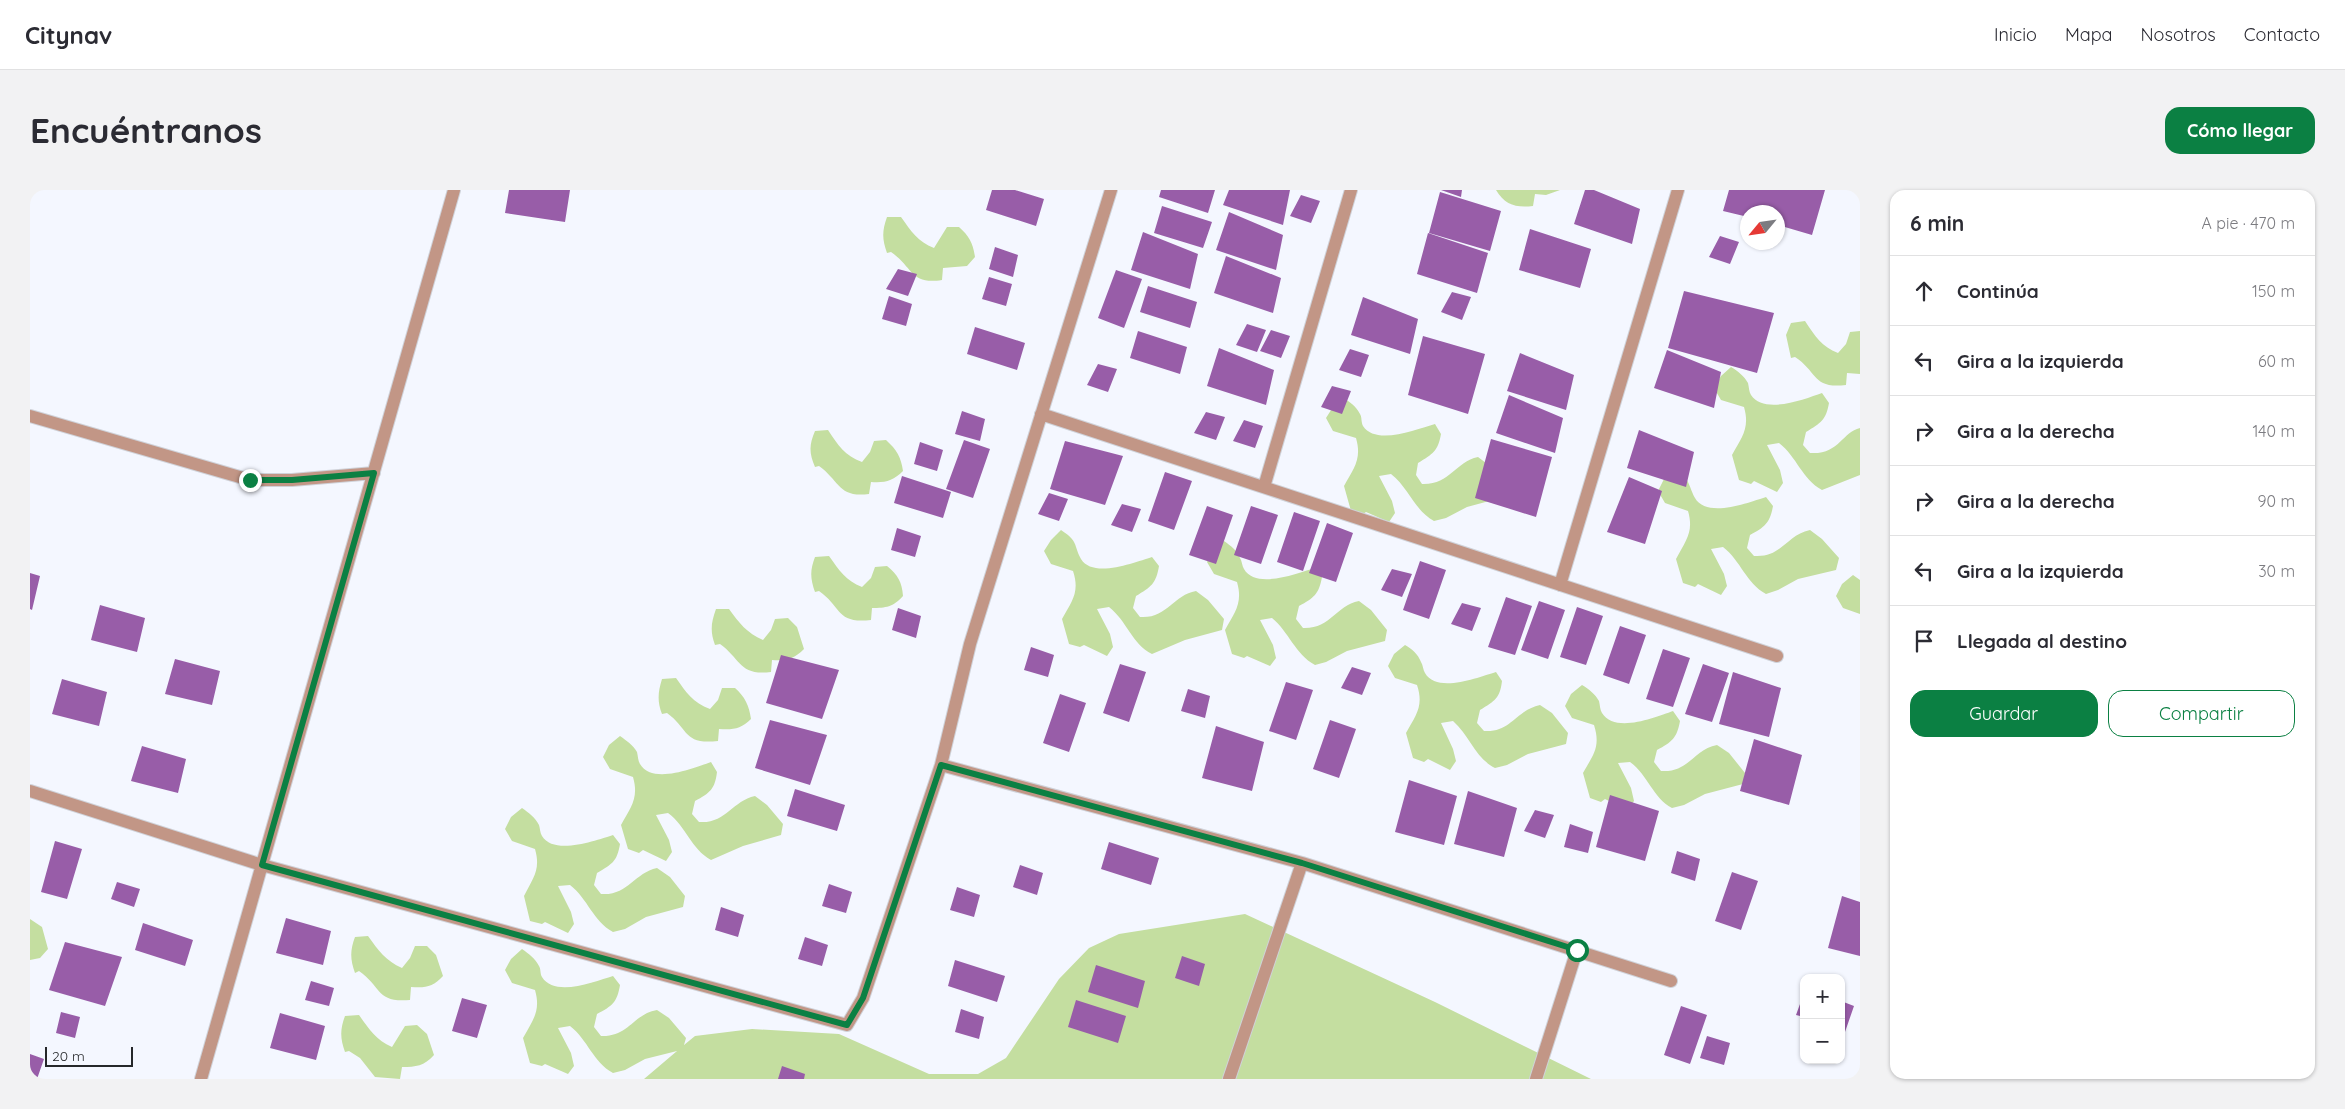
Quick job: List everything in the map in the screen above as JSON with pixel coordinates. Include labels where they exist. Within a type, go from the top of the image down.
[{"type":"street","points":[[201,1079],[454,190]]},
{"type":"street","points":[[30,790],[262,865],[847,1025],[863,998],[941,765],[970,644],[1111,190]]},
{"type":"street","points":[[1264,487],[1351,190]]},
{"type":"street","points":[[1560,585],[1678,190]]},
{"type":"street","points":[[1041,414],[1777,656]]},
{"type":"street","points":[[30,416],[250,480],[292,480],[374,473]]},
{"type":"street","points":[[941,765],[1302,863],[1672,981]]},
{"type":"street","points":[[1229,1079],[1302,863]]},
{"type":"street","points":[[1536,1079],[1577,950]]},
{"type":"green space","points":[[1496,190],[1560,190],[1546,195],[1535,194],[1533,206],[1527,207],[1516,206],[1507,202]]},
{"type":"green space","points":[[887,217],[901,217],[919,239],[934,248],[947,227],[959,227],[970,240],[975,257],[967,266],[943,268],[942,280],[924,280],[913,274],[891,252],[887,253],[883,235]]},
{"type":"green space","points":[[1805,321],[1823,344],[1838,353],[1846,344],[1850,332],[1860,331],[1860,374],[1847,373],[1846,385],[1835,386],[1821,382],[1795,357],[1791,358],[1786,335],[1791,323]]},
{"type":"green space","points":[[1731,367],[1746,380],[1751,395],[1757,401],[1765,404],[1785,404],[1822,393],[1829,403],[1826,413],[1819,423],[1806,432],[1803,445],[1810,453],[1820,453],[1834,447],[1854,430],[1860,428],[1860,475],[1822,490],[1809,480],[1779,443],[1767,445],[1780,470],[1783,483],[1777,492],[1754,481],[1751,484],[1739,480],[1732,455],[1744,432],[1746,414],[1744,407],[1721,400],[1714,388],[1721,376]]},
{"type":"green space","points":[[1343,398],[1357,409],[1361,415],[1363,426],[1369,432],[1377,435],[1408,432],[1435,424],[1441,434],[1438,444],[1431,454],[1418,463],[1416,475],[1422,484],[1439,481],[1463,463],[1478,457],[1490,466],[1504,497],[1467,507],[1446,518],[1434,521],[1421,511],[1391,474],[1379,476],[1392,501],[1395,513],[1389,522],[1366,512],[1363,514],[1351,511],[1344,486],[1356,463],[1358,445],[1356,438],[1333,431],[1326,418],[1333,407]]},
{"type":"green space","points":[[828,430],[846,453],[862,462],[870,452],[874,441],[886,440],[898,454],[903,471],[889,481],[871,482],[869,494],[859,495],[845,491],[819,466],[815,467],[812,457],[811,445],[815,431]]},
{"type":"green space","points":[[1685,477],[1695,498],[1701,504],[1709,507],[1729,507],[1766,497],[1773,506],[1766,524],[1750,535],[1747,548],[1754,556],[1763,556],[1778,550],[1795,536],[1810,530],[1822,539],[1839,558],[1836,570],[1798,579],[1766,594],[1753,584],[1723,547],[1711,549],[1724,574],[1727,586],[1721,595],[1698,584],[1695,587],[1683,583],[1676,559],[1686,541],[1690,518],[1688,511],[1665,503],[1658,491],[1664,479]]},
{"type":"green space","points":[[1061,530],[1073,540],[1081,559],[1087,565],[1095,568],[1126,565],[1152,557],[1159,566],[1156,577],[1149,587],[1136,596],[1133,608],[1140,617],[1149,617],[1164,611],[1181,597],[1196,591],[1208,600],[1224,619],[1222,630],[1185,640],[1152,654],[1139,644],[1109,607],[1097,609],[1110,634],[1113,647],[1107,656],[1084,645],[1080,647],[1069,644],[1062,619],[1074,596],[1075,578],[1073,571],[1051,564],[1044,551]]},
{"type":"green space","points":[[1224,541],[1237,553],[1244,569],[1250,575],[1258,578],[1278,578],[1315,568],[1322,577],[1319,588],[1312,598],[1299,606],[1296,619],[1303,628],[1320,625],[1344,607],[1359,601],[1371,610],[1387,630],[1385,641],[1347,651],[1326,662],[1315,665],[1302,655],[1272,618],[1260,620],[1273,645],[1276,658],[1270,666],[1247,656],[1244,658],[1232,654],[1225,630],[1237,607],[1239,589],[1237,582],[1214,574],[1207,562],[1213,551]]},
{"type":"green space","points":[[829,556],[847,578],[862,587],[871,578],[875,567],[887,566],[899,579],[903,596],[896,603],[889,606],[872,608],[871,620],[860,621],[845,617],[819,591],[815,592],[813,587],[811,574],[815,557]]},
{"type":"green space","points":[[1853,575],[1860,580],[1860,614],[1843,608],[1836,596],[1842,584]]},
{"type":"green space","points":[[716,609],[729,609],[744,627],[763,640],[771,630],[775,619],[788,618],[797,627],[804,649],[790,659],[772,660],[771,672],[760,673],[746,669],[720,644],[715,645],[712,627]]},
{"type":"green space","points":[[1405,645],[1418,657],[1425,673],[1431,679],[1439,682],[1459,682],[1496,672],[1502,681],[1500,691],[1493,701],[1480,710],[1477,723],[1484,731],[1493,731],[1501,728],[1525,711],[1540,705],[1552,713],[1568,733],[1566,744],[1528,754],[1507,765],[1495,768],[1482,759],[1453,721],[1441,723],[1453,749],[1456,761],[1450,770],[1428,759],[1424,762],[1413,758],[1406,733],[1418,710],[1419,692],[1417,685],[1395,678],[1388,666],[1394,654]]},
{"type":"green space","points":[[676,678],[694,700],[710,709],[718,700],[722,688],[735,688],[746,702],[751,719],[744,725],[736,728],[719,729],[718,741],[698,741],[692,738],[667,713],[662,714],[660,709],[659,697],[662,679]]},
{"type":"green space","points":[[1582,685],[1597,698],[1602,713],[1608,719],[1616,722],[1636,722],[1673,711],[1680,721],[1673,739],[1657,750],[1654,762],[1661,771],[1671,771],[1685,765],[1702,751],[1717,745],[1729,753],[1745,773],[1743,784],[1705,794],[1684,805],[1672,808],[1665,804],[1630,762],[1618,763],[1631,788],[1634,801],[1627,810],[1605,799],[1601,802],[1590,798],[1583,773],[1595,750],[1597,739],[1594,725],[1572,718],[1565,706],[1571,694]]},
{"type":"green space","points":[[620,736],[630,743],[637,752],[640,764],[646,770],[654,773],[674,773],[711,762],[717,772],[715,783],[708,793],[695,801],[692,814],[699,822],[708,822],[723,816],[740,802],[755,796],[767,805],[783,824],[781,835],[743,846],[711,860],[698,850],[679,824],[668,813],[656,815],[669,840],[672,852],[666,861],[643,850],[639,853],[628,849],[621,825],[633,802],[635,784],[633,777],[610,769],[603,757],[609,745]]},
{"type":"green space","points":[[522,808],[536,820],[542,836],[548,842],[556,845],[576,845],[613,835],[620,844],[617,855],[613,862],[597,873],[594,885],[601,894],[610,894],[625,888],[642,874],[657,868],[670,877],[685,896],[683,907],[646,917],[625,929],[613,932],[600,922],[582,897],[570,885],[558,886],[571,912],[574,924],[568,933],[545,922],[542,924],[530,921],[524,896],[537,868],[537,856],[535,849],[512,841],[505,829],[511,817]]},
{"type":"green space","points":[[1245,914],[1435,1002],[1591,1079],[644,1079],[677,1051],[645,1059],[625,1070],[613,1073],[600,1063],[582,1038],[570,1026],[558,1028],[571,1053],[574,1066],[568,1074],[545,1064],[542,1066],[530,1063],[523,1038],[535,1015],[537,997],[535,990],[512,983],[505,970],[511,959],[522,949],[536,961],[540,967],[542,977],[548,983],[556,986],[576,986],[613,976],[620,985],[617,996],[613,1003],[597,1014],[594,1027],[601,1036],[618,1033],[642,1016],[657,1010],[669,1018],[686,1038],[684,1045],[695,1036],[752,1029],[839,1034],[929,1074],[978,1074],[1006,1058],[1059,979],[1089,948],[1119,934]]},
{"type":"green space","points":[[30,919],[42,927],[48,949],[40,958],[30,960]]},
{"type":"green space","points":[[368,936],[387,958],[402,968],[410,958],[415,946],[427,946],[436,955],[443,976],[429,986],[411,987],[410,1000],[391,999],[385,996],[359,971],[355,973],[353,968],[351,955],[355,937]]},
{"type":"green space","points":[[359,1015],[377,1037],[392,1047],[405,1026],[417,1025],[427,1034],[434,1055],[427,1062],[419,1065],[402,1067],[400,1079],[375,1077],[360,1058],[349,1051],[345,1052],[343,1047],[341,1034],[345,1016]]},
{"type":"building","points":[[509,190],[570,190],[565,222],[505,213]]},
{"type":"building","points":[[992,190],[1015,190],[1044,199],[1036,226],[986,210]]},
{"type":"building","points":[[1161,190],[1215,190],[1208,213],[1159,197]]},
{"type":"building","points":[[1229,190],[1290,190],[1283,225],[1223,205]]},
{"type":"building","points":[[1441,190],[1462,190],[1461,197]]},
{"type":"building","points":[[1585,190],[1594,190],[1640,209],[1632,244],[1574,224]]},
{"type":"building","points":[[1729,190],[1825,190],[1812,235],[1785,227],[1785,205],[1740,205],[1740,215],[1723,211]]},
{"type":"building","points":[[1440,192],[1501,211],[1490,251],[1429,233]]},
{"type":"building","points":[[1301,195],[1320,201],[1311,223],[1290,216]]},
{"type":"building","points":[[1162,206],[1212,222],[1203,248],[1154,233]]},
{"type":"building","points":[[1229,212],[1283,235],[1276,270],[1216,250]]},
{"type":"building","points":[[1530,229],[1591,249],[1580,288],[1519,270]]},
{"type":"building","points":[[1143,232],[1198,254],[1190,289],[1131,270]]},
{"type":"building","points":[[1428,233],[1488,253],[1477,293],[1417,274]]},
{"type":"building","points":[[1720,236],[1739,242],[1730,264],[1709,257]]},
{"type":"building","points":[[995,247],[1018,255],[1013,277],[989,269]]},
{"type":"building","points":[[1226,256],[1281,278],[1273,313],[1214,293]]},
{"type":"building","points":[[898,269],[917,274],[908,296],[886,289]]},
{"type":"building","points":[[1116,270],[1142,279],[1124,328],[1098,318]]},
{"type":"building","points":[[989,277],[1012,284],[1006,306],[982,299]]},
{"type":"building","points":[[1148,286],[1197,302],[1190,328],[1140,312]]},
{"type":"building","points":[[1684,291],[1774,313],[1757,373],[1668,348]]},
{"type":"building","points":[[1452,292],[1471,297],[1462,320],[1441,312]]},
{"type":"building","points":[[889,296],[912,304],[906,326],[882,319]]},
{"type":"building","points":[[1363,297],[1418,319],[1410,354],[1351,335]]},
{"type":"building","points":[[1247,324],[1266,330],[1257,352],[1236,345]]},
{"type":"building","points":[[975,327],[1025,343],[1017,370],[967,354]]},
{"type":"building","points":[[1271,330],[1290,336],[1281,358],[1260,351]]},
{"type":"building","points":[[1138,331],[1187,347],[1180,374],[1130,358]]},
{"type":"building","points":[[1423,336],[1485,354],[1468,414],[1408,395]]},
{"type":"building","points":[[1219,348],[1274,370],[1266,405],[1207,386]]},
{"type":"building","points":[[1350,349],[1369,355],[1361,377],[1339,370]]},
{"type":"building","points":[[1667,350],[1721,372],[1714,408],[1654,388]]},
{"type":"building","points":[[1520,353],[1574,375],[1566,410],[1507,391]]},
{"type":"building","points":[[1098,364],[1117,369],[1108,392],[1087,385]]},
{"type":"building","points":[[1332,386],[1351,391],[1342,414],[1321,407]]},
{"type":"building","points":[[1509,395],[1563,418],[1555,453],[1496,433]]},
{"type":"building","points":[[962,411],[985,419],[980,441],[955,434]]},
{"type":"building","points":[[1206,412],[1225,417],[1216,440],[1194,433]]},
{"type":"building","points":[[1244,420],[1263,426],[1255,448],[1233,441]]},
{"type":"building","points":[[1639,430],[1694,452],[1686,487],[1627,468]]},
{"type":"building","points":[[1491,439],[1552,457],[1536,517],[1475,498]]},
{"type":"building","points":[[964,440],[990,449],[973,498],[946,489]]},
{"type":"building","points":[[1065,441],[1123,456],[1105,505],[1050,489]]},
{"type":"building","points":[[920,442],[943,450],[937,471],[914,464]]},
{"type":"building","points":[[1165,472],[1192,481],[1174,530],[1148,521]]},
{"type":"building","points":[[902,476],[951,492],[943,518],[894,503]]},
{"type":"building","points":[[1629,477],[1662,491],[1645,544],[1607,532]]},
{"type":"building","points":[[1049,493],[1068,499],[1059,521],[1038,514]]},
{"type":"building","points":[[1122,504],[1141,509],[1132,532],[1111,525]]},
{"type":"building","points":[[1207,506],[1233,515],[1216,564],[1189,555]]},
{"type":"building","points":[[1251,506],[1278,515],[1261,564],[1234,555]]},
{"type":"building","points":[[1294,512],[1320,521],[1303,571],[1277,562]]},
{"type":"building","points":[[1327,523],[1353,533],[1336,582],[1309,573]]},
{"type":"building","points":[[897,528],[921,536],[915,557],[891,550]]},
{"type":"building","points":[[1420,561],[1446,570],[1429,619],[1403,610]]},
{"type":"building","points":[[1392,569],[1412,574],[1402,597],[1381,590]]},
{"type":"building","points":[[30,573],[40,576],[32,610],[30,609]]},
{"type":"building","points":[[1506,597],[1532,606],[1515,655],[1488,647]]},
{"type":"building","points":[[1539,601],[1565,610],[1548,659],[1521,650]]},
{"type":"building","points":[[1462,603],[1481,608],[1472,631],[1451,624]]},
{"type":"building","points":[[100,605],[145,618],[137,652],[91,640]]},
{"type":"building","points":[[1577,607],[1603,616],[1586,665],[1560,657]]},
{"type":"building","points":[[898,608],[921,616],[916,638],[892,630]]},
{"type":"building","points":[[1620,626],[1646,635],[1629,684],[1603,675]]},
{"type":"building","points":[[1031,647],[1054,655],[1048,677],[1024,670]]},
{"type":"building","points":[[1663,649],[1690,658],[1673,707],[1646,699]]},
{"type":"building","points":[[781,655],[839,670],[822,719],[766,703]]},
{"type":"building","points":[[175,659],[220,671],[212,705],[165,694]]},
{"type":"building","points":[[1120,664],[1146,672],[1129,722],[1103,713]]},
{"type":"building","points":[[1703,664],[1729,673],[1712,722],[1685,714]]},
{"type":"building","points":[[1352,667],[1371,673],[1362,695],[1341,688]]},
{"type":"building","points":[[1733,672],[1781,688],[1769,737],[1719,724]]},
{"type":"building","points":[[62,679],[107,692],[99,726],[52,714]]},
{"type":"building","points":[[1286,682],[1313,690],[1296,740],[1269,731]]},
{"type":"building","points":[[1188,689],[1210,696],[1205,718],[1181,711]]},
{"type":"building","points":[[1060,694],[1086,703],[1069,752],[1043,743]]},
{"type":"building","points":[[770,720],[827,735],[810,785],[755,768]]},
{"type":"building","points":[[1330,720],[1356,729],[1339,778],[1313,769]]},
{"type":"building","points":[[1216,726],[1264,742],[1252,791],[1202,778]]},
{"type":"building","points":[[1754,739],[1802,755],[1789,805],[1740,791]]},
{"type":"building","points":[[142,746],[186,759],[178,793],[131,781]]},
{"type":"building","points":[[1409,780],[1457,796],[1444,845],[1395,832]]},
{"type":"building","points":[[795,789],[845,805],[837,831],[787,816]]},
{"type":"building","points":[[1468,791],[1517,808],[1504,857],[1454,844]]},
{"type":"building","points":[[1610,795],[1659,811],[1645,861],[1596,847]]},
{"type":"building","points":[[1535,810],[1554,815],[1545,838],[1524,831]]},
{"type":"building","points":[[1570,824],[1593,832],[1588,853],[1564,847]]},
{"type":"building","points":[[55,841],[82,849],[67,899],[41,892]]},
{"type":"building","points":[[1109,842],[1159,858],[1151,885],[1101,869]]},
{"type":"building","points":[[1677,851],[1700,859],[1695,881],[1671,873]]},
{"type":"building","points":[[1020,865],[1043,873],[1037,895],[1013,887]]},
{"type":"building","points":[[1732,872],[1758,881],[1741,930],[1715,921]]},
{"type":"building","points":[[117,882],[140,889],[134,907],[111,899]]},
{"type":"building","points":[[829,884],[852,892],[846,913],[822,906]]},
{"type":"building","points":[[957,887],[980,895],[974,917],[950,910]]},
{"type":"building","points":[[1842,896],[1860,902],[1860,956],[1828,948]]},
{"type":"building","points":[[721,907],[744,915],[738,937],[715,930]]},
{"type":"building","points":[[286,918],[331,931],[323,965],[276,953]]},
{"type":"building","points":[[143,923],[193,940],[185,966],[135,950]]},
{"type":"building","points":[[805,937],[828,945],[822,966],[798,959]]},
{"type":"building","points":[[65,942],[122,957],[105,1006],[49,990]]},
{"type":"building","points":[[1182,956],[1205,964],[1199,986],[1175,978]]},
{"type":"building","points":[[955,960],[1005,976],[997,1002],[948,986]]},
{"type":"building","points":[[1096,965],[1145,981],[1138,1008],[1088,992]]},
{"type":"building","points":[[311,981],[334,988],[329,1006],[305,1000]]},
{"type":"building","points":[[462,998],[487,1005],[477,1038],[452,1031]]},
{"type":"building","points":[[1076,1000],[1126,1016],[1118,1043],[1068,1027]]},
{"type":"building","points":[[1845,1003],[1854,1006],[1845,1032]]},
{"type":"building","points":[[1800,1004],[1800,1016],[1796,1015]]},
{"type":"building","points":[[1681,1006],[1707,1015],[1690,1064],[1664,1055]]},
{"type":"building","points":[[961,1009],[984,1017],[979,1039],[955,1032]]},
{"type":"building","points":[[61,1012],[80,1017],[75,1038],[56,1033]]},
{"type":"building","points":[[280,1013],[325,1026],[316,1060],[270,1048]]},
{"type":"building","points":[[1707,1036],[1730,1043],[1724,1065],[1700,1058]]},
{"type":"building","points":[[30,1054],[44,1059],[37,1079],[30,1077]]},
{"type":"building","points":[[782,1066],[805,1074],[804,1079],[778,1079]]},
{"type":"route","points":[[250,480],[292,480],[319,476],[374,473],[262,865],[847,1025],[863,998],[941,765],[1302,863],[1577,950]]}]
